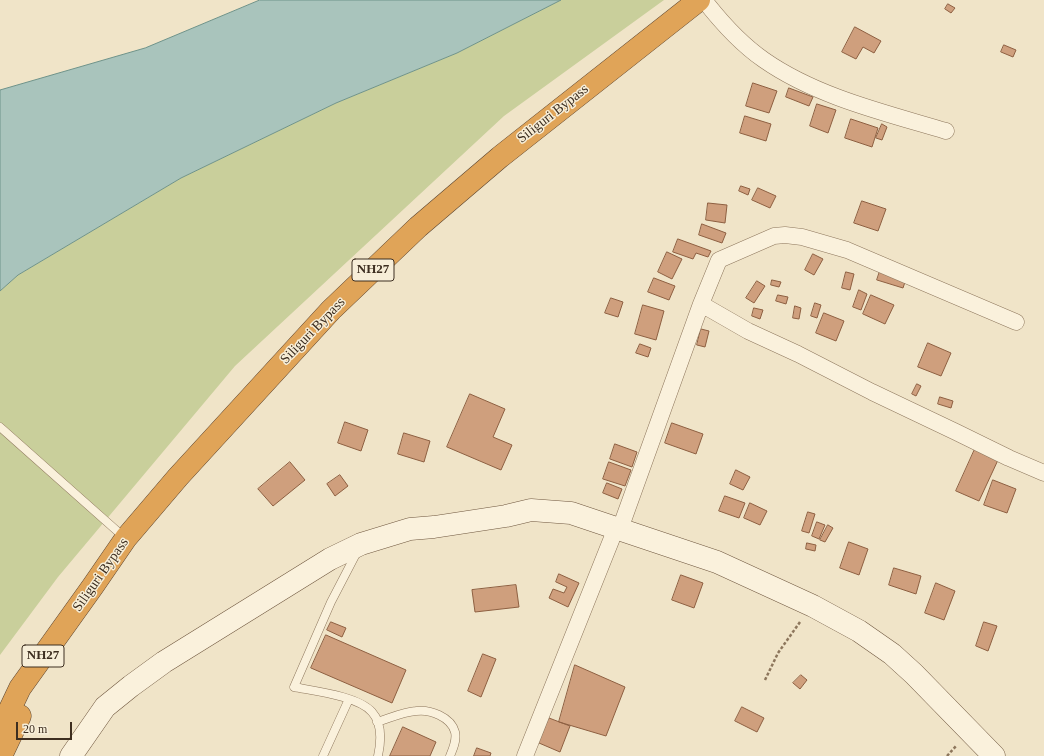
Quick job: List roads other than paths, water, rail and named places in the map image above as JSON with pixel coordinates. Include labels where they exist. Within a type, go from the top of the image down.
[{"type":"highway","name":"Siliguri Bypass","points":[[0,730],[20,688],[126,538],[178,477],[331,310],[418,228],[500,157],[699,0]]},
{"type":"highway","points":[[1,756],[28,702],[93,586]]},
{"type":"main road","points":[[71,756],[105,708],[164,662],[305,573],[330,559],[361,544],[410,529],[506,516],[531,510],[571,513],[718,562],[813,606],[859,631],[892,654],[914,674],[994,756]]},
{"type":"street","points":[[704,0],[717,17],[764,60],[795,78],[821,90],[859,104],[946,131]]},
{"type":"street","points":[[525,756],[618,529],[701,304],[719,260],[764,239],[784,235],[802,237],[847,250],[1016,322]]},
{"type":"street","points":[[701,304],[748,331],[1009,458],[1044,473]]},
{"type":"lane","points":[[0,427],[126,538]]},
{"type":"lane","points":[[361,544],[330,602],[294,687],[349,699],[364,705],[372,712],[377,722],[381,739],[378,756]]},
{"type":"lane","points":[[323,756],[349,699]]},
{"type":"lane","points":[[377,722],[416,711],[426,711],[436,714],[450,724],[455,732],[455,742],[450,756]]},
{"type":"water","points":[[260,0],[561,0],[457,53],[336,103],[181,178],[18,275],[0,291],[0,90],[145,48]]}]
